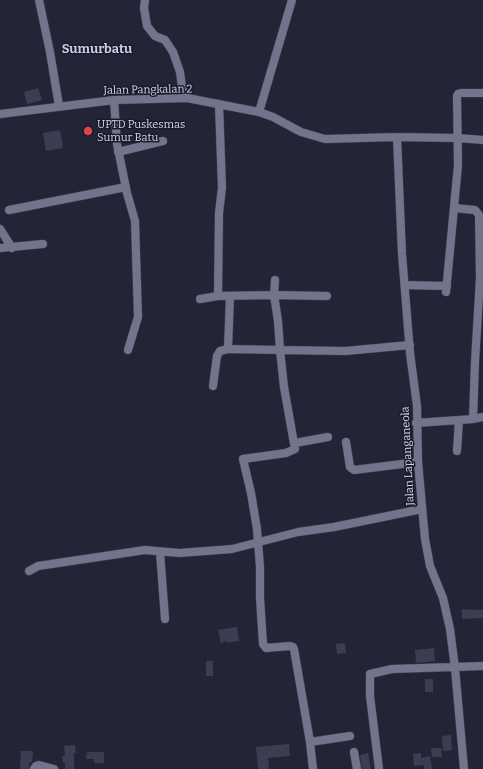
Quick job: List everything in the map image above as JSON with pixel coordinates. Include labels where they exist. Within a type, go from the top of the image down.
[{"type":"street","points":[[39,0],[59,106]]},
{"type":"street","points":[[145,0],[144,8],[147,26],[155,36],[165,40],[173,52],[180,72],[182,87],[187,98]]},
{"type":"street","points":[[259,112],[280,36],[292,0]]},
{"type":"street","points":[[405,285],[446,289],[458,165],[458,94],[483,93]]},
{"type":"street","name":"Jalan Pangkalan 2","points":[[0,114],[114,100],[187,98],[259,112],[273,117],[301,132],[325,139],[397,137],[483,140]]},
{"type":"street","points":[[114,100],[118,152],[135,221],[138,317],[128,350]]},
{"type":"street","points":[[218,296],[219,213],[222,188],[219,104]]},
{"type":"street","name":"Jalan Lapanganeola","points":[[397,137],[402,254],[417,406],[416,423],[418,462],[426,550],[432,572],[444,598],[455,668],[464,769]]},
{"type":"street","points":[[118,152],[163,141]]},
{"type":"street","points":[[9,210],[126,187]]},
{"type":"street","points":[[454,208],[475,210],[478,213],[482,278],[475,354],[473,419]]},
{"type":"street","points":[[0,229],[12,248]]},
{"type":"street","points":[[0,248],[43,244]]},
{"type":"street","points":[[275,280],[274,295],[279,327],[284,387],[295,449],[292,451],[244,459],[254,510],[260,567],[260,598],[263,644],[266,648],[290,646],[294,649],[310,742],[313,769]]},
{"type":"street","points":[[200,299],[218,296],[327,296]]},
{"type":"street","points":[[228,349],[230,296]]},
{"type":"street","points":[[213,386],[218,354],[220,351],[228,349],[345,351],[410,345]]},
{"type":"street","points":[[416,423],[483,417]]},
{"type":"street","points":[[458,451],[459,420]]},
{"type":"street","points":[[295,443],[328,437]]},
{"type":"street","points":[[346,442],[350,467],[354,470],[418,462]]},
{"type":"street","points":[[29,571],[38,566],[139,550],[180,553],[232,549],[298,532],[334,527],[422,509]]},
{"type":"street","points":[[160,552],[165,619]]},
{"type":"street","points":[[379,769],[370,703],[370,674],[392,669],[483,666]]},
{"type":"street","points":[[310,742],[350,736]]},
{"type":"street","points":[[354,752],[357,769]]},
{"type":"street","points":[[34,769],[39,765],[54,769]]},
{"type":"building","points":[[38,88],[42,100],[27,104],[24,92]]},
{"type":"building","points":[[60,130],[63,148],[46,151],[43,133]]},
{"type":"building","points":[[462,609],[483,610],[483,618],[462,619]]},
{"type":"building","points":[[237,627],[239,641],[227,643],[227,641],[221,643],[218,630]]},
{"type":"building","points":[[345,643],[346,653],[337,654],[336,644]]},
{"type":"building","points":[[434,648],[435,661],[416,663],[415,650]]},
{"type":"building","points":[[206,661],[213,661],[213,676],[206,676]]},
{"type":"building","points":[[425,679],[433,679],[433,692],[425,692]]},
{"type":"building","points":[[451,735],[452,750],[443,751],[442,736]]},
{"type":"building","points":[[289,744],[290,756],[268,758],[269,769],[258,769],[256,747]]},
{"type":"building","points":[[75,745],[76,753],[74,753],[74,769],[65,769],[65,762],[63,762],[62,756],[65,755],[64,746]]},
{"type":"building","points":[[431,748],[441,748],[442,757],[432,757]]},
{"type":"building","points":[[21,751],[33,751],[32,762],[29,763],[29,769],[20,769]]},
{"type":"building","points":[[87,752],[104,752],[104,763],[94,763],[94,759],[86,759]]},
{"type":"building","points":[[368,753],[371,769],[362,769],[360,755]]},
{"type":"building","points":[[421,753],[421,758],[430,756],[432,769],[424,769],[424,765],[414,766],[413,754]]},
{"type":"place","name":"UPTD Puskesmas Sumur Batu","points":[[88,131]]},
{"type":"district","name":"Sumurbatu","points":[[97,49]]}]
